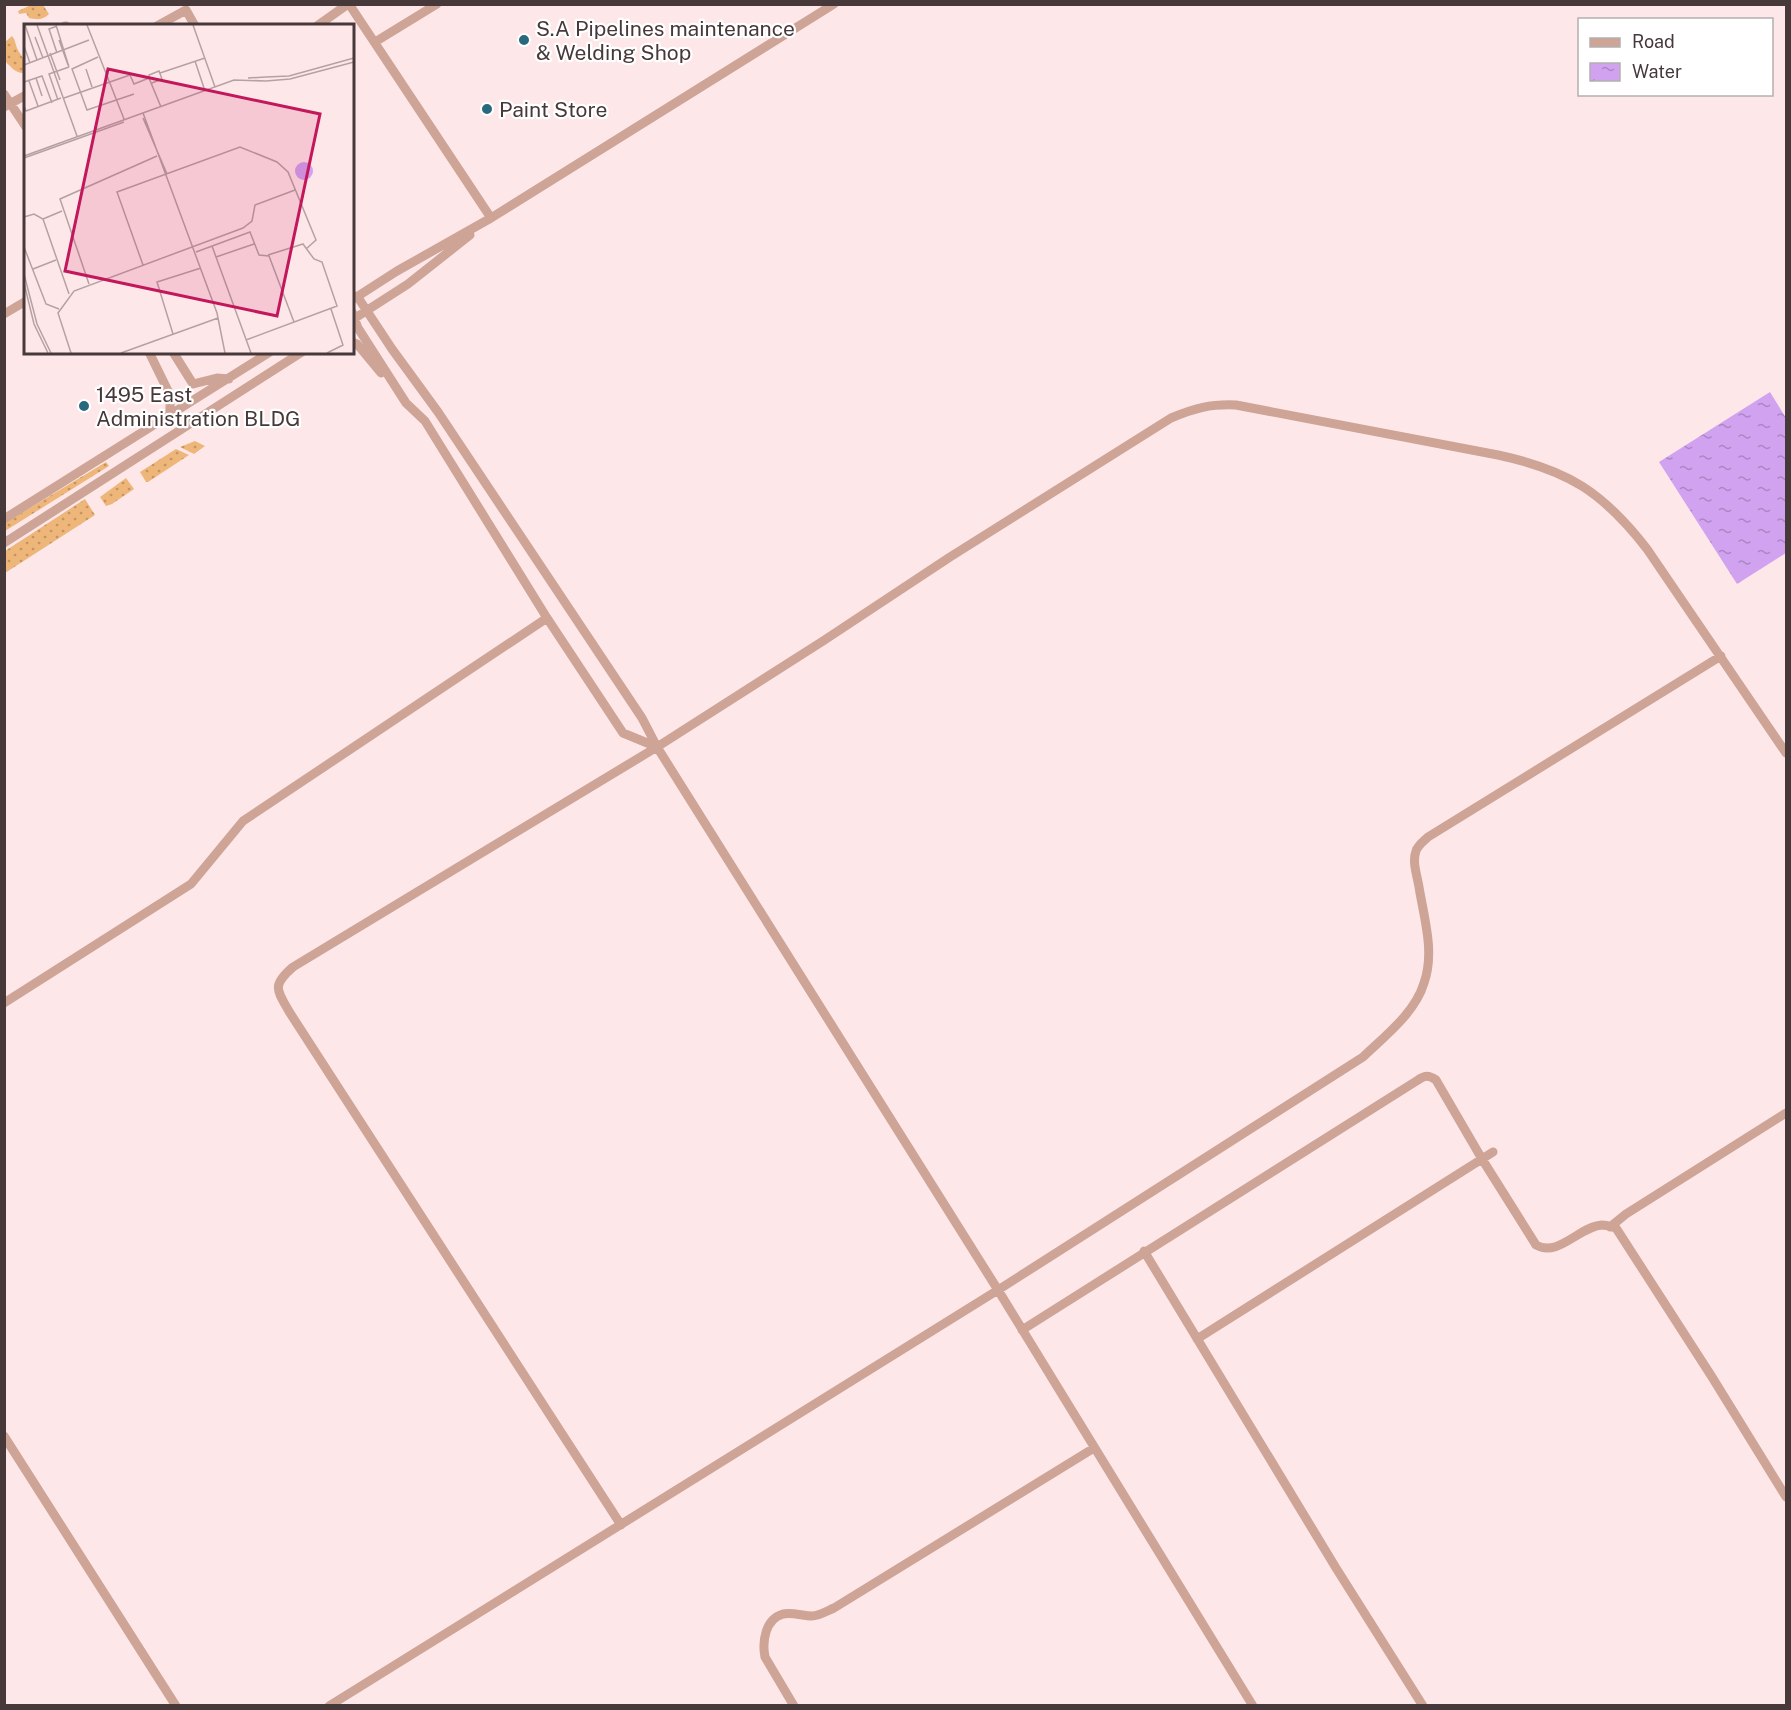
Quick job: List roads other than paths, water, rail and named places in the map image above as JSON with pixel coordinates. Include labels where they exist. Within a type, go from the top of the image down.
[{"type":"street","points":[[320,24],[349,4],[491,218]]},
{"type":"street","points":[[375,42],[437,4]]},
{"type":"street","points":[[834,4],[822,8],[491,218],[397,271],[355,298],[367,311],[438,412],[636,708],[657,747],[998,1290],[1253,1706]]},
{"type":"street","points":[[161,24],[186,10],[194,24]]},
{"type":"street","points":[[4,94],[7,105],[24,126]]},
{"type":"street","points":[[7,105],[24,96]]},
{"type":"street","points":[[354,317],[367,311],[408,284],[491,218]]},
{"type":"street","points":[[4,314],[24,302]]},
{"type":"street","points":[[354,319],[406,403]]},
{"type":"street","points":[[354,343],[406,403],[425,421],[547,618],[623,733],[657,747]]},
{"type":"street","points":[[149,354],[170,395],[170,416]]},
{"type":"street","points":[[174,354],[193,384],[217,378],[229,379]]},
{"type":"street","points":[[4,519],[267,354]]},
{"type":"street","points":[[4,543],[299,354]]},
{"type":"street","points":[[621,1525],[280,996],[278,985],[281,977],[293,967],[657,747],[823,641],[950,556],[1171,418],[1215,404],[1236,405],[1498,455],[1526,461],[1566,476],[1609,506],[1629,526],[1786,753]]},
{"type":"street","points":[[4,1003],[191,884],[243,821],[547,618]]},
{"type":"street","points":[[329,1706],[998,1290],[1363,1058],[1407,1013],[1419,996],[1425,982],[1428,967],[1427,931],[1414,862],[1418,847],[1428,837],[1721,656]]},
{"type":"street","points":[[1022,1330],[1423,1076],[1430,1076],[1436,1080],[1536,1245],[1542,1248],[1560,1245],[1596,1226],[1616,1228],[1786,1497]]},
{"type":"street","points":[[1610,1227],[1635,1208],[1786,1113]]},
{"type":"street","points":[[1197,1339],[1493,1152]]},
{"type":"street","points":[[1144,1251],[1336,1568],[1423,1706]]},
{"type":"street","points":[[4,1436],[176,1706]]},
{"type":"street","points":[[794,1706],[765,1658],[763,1649],[766,1630],[778,1616],[791,1614],[814,1616],[834,1608],[1094,1448]]},
{"type":"water","points":[[1770,392],[1786,418],[1786,553],[1737,584],[1659,462]]},
{"type":"place","name":"S.A Pipelines maintenance & Welding Shop","points":[[524,40]]},
{"type":"place","name":"Paint Store","points":[[487,109]]},
{"type":"place","name":"1495 East Administration BLDG","points":[[84,406]]}]
